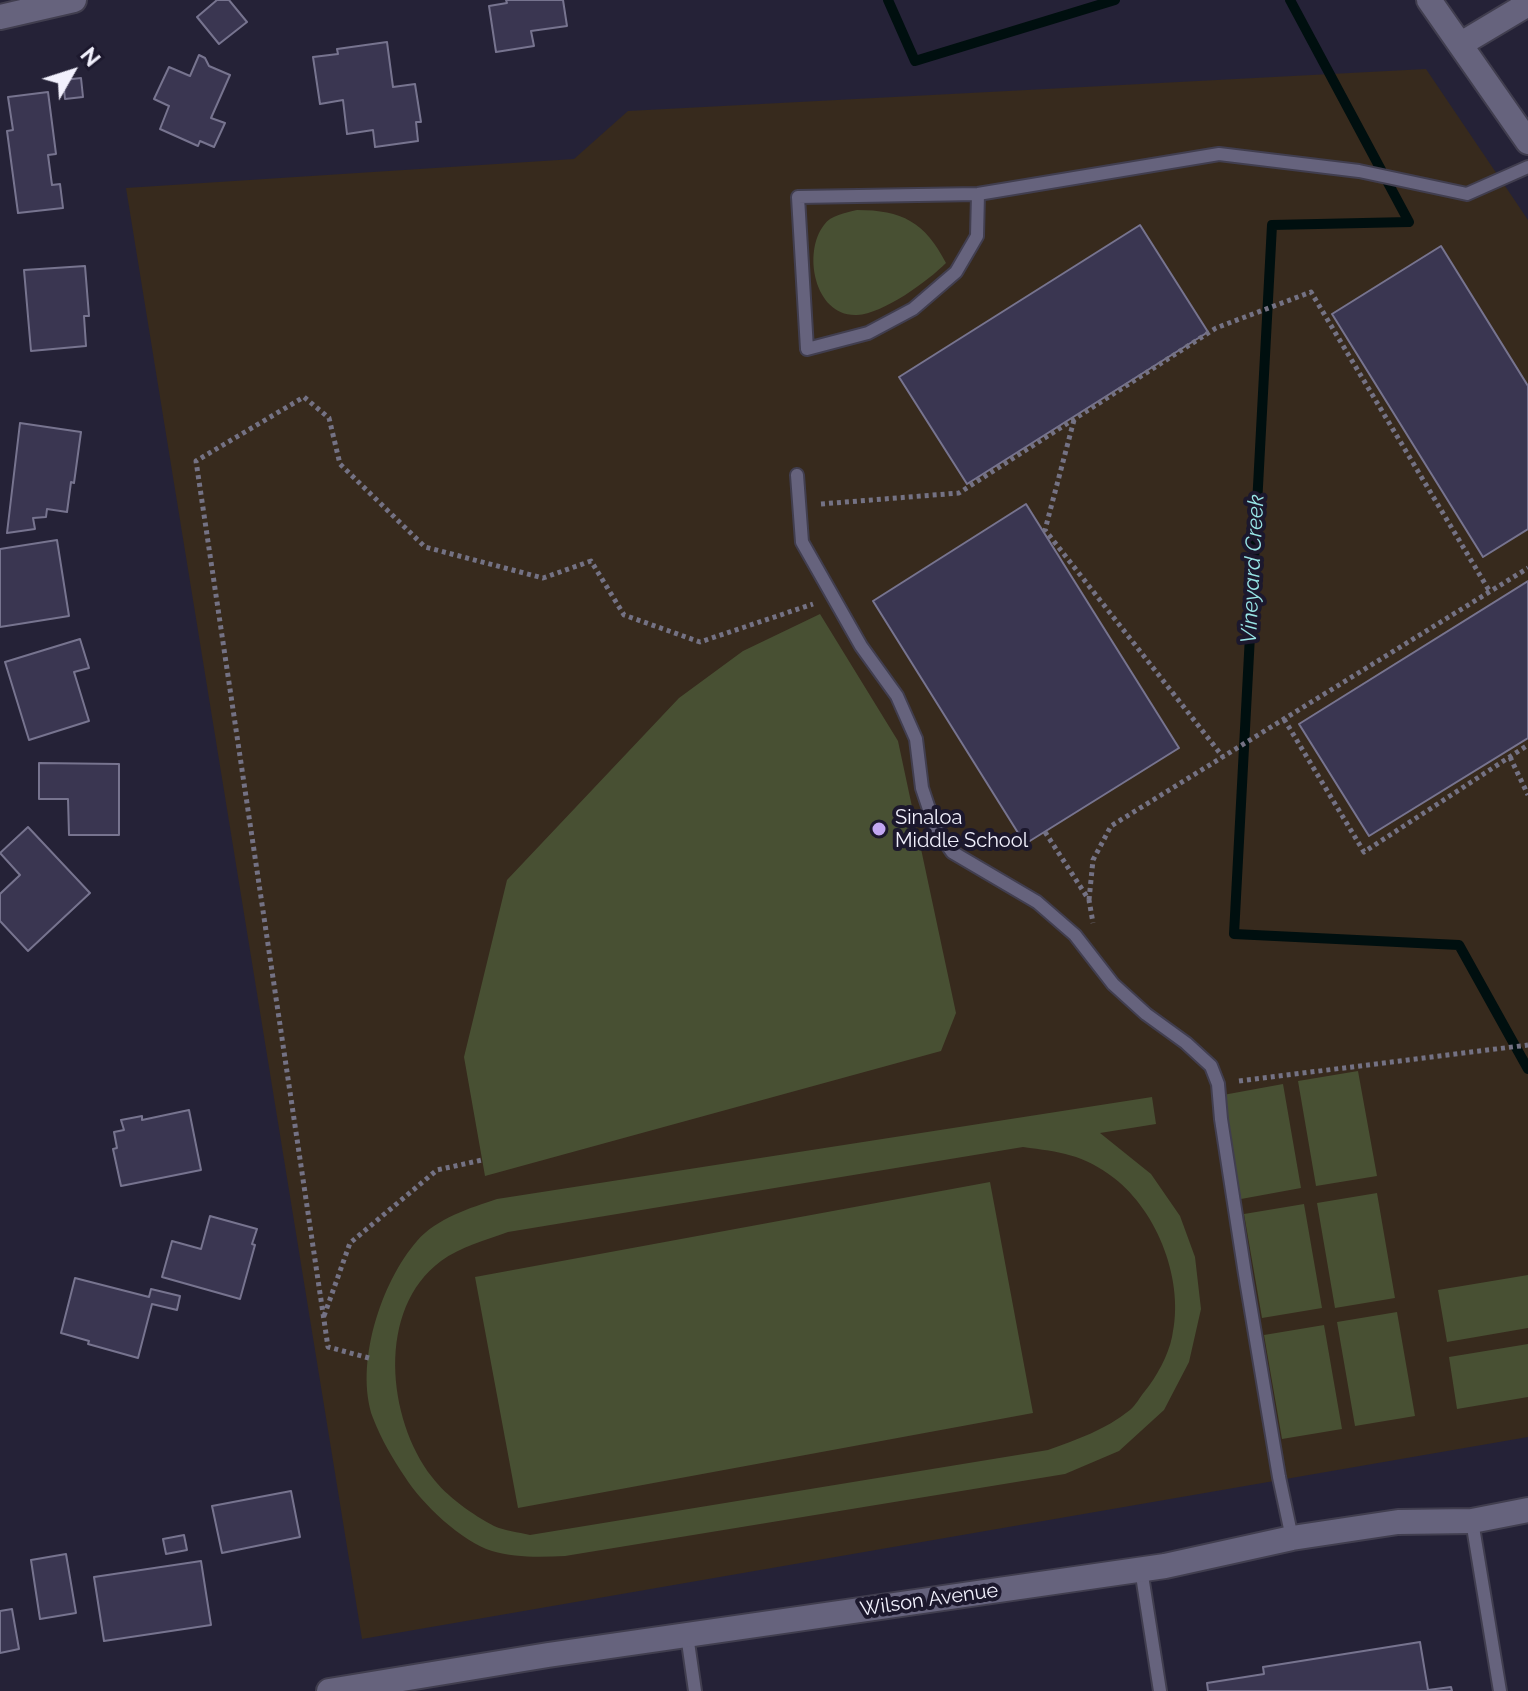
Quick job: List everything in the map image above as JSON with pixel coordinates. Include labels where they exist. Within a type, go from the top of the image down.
[{"type":"street","points":[[0,17],[74,0]]},
{"type":"street","points":[[1429,0],[1528,142]]},
{"type":"street","points":[[1461,44],[1528,4]]},
{"type":"street","name":"Wilson Avenue","points":[[329,1691],[405,1685],[687,1635],[1141,1569],[1292,1538],[1398,1522],[1472,1521],[1528,1510]]},
{"type":"lane","points":[[978,194],[977,236],[956,272],[913,309],[868,333],[807,349],[798,197],[978,194],[1219,154],[1359,171],[1467,194],[1528,167]]},
{"type":"lane","points":[[797,475],[802,542],[861,646],[897,696],[916,739],[922,788],[935,827],[952,852],[1037,902],[1075,935],[1103,971],[1146,1014],[1211,1066],[1218,1084],[1245,1274],[1292,1538]]},
{"type":"lane","points":[[1472,1521],[1500,1691]]},
{"type":"lane","points":[[1141,1569],[1160,1691]]},
{"type":"lane","points":[[687,1635],[695,1691]]},
{"type":"path","points":[[800,506],[959,493],[1216,328],[1311,292],[1490,592]]},
{"type":"path","points":[[369,1358],[328,1347],[196,461],[304,397],[329,418],[340,464],[425,547],[543,578],[591,561],[624,615],[700,642],[833,597]]},
{"type":"path","points":[[1075,419],[1045,530],[1224,756]]},
{"type":"path","points":[[1103,971],[1089,900],[1093,860],[1111,826],[1528,568]]},
{"type":"path","points":[[1284,719],[1364,852],[1528,745]]},
{"type":"path","points":[[1510,757],[1528,795]]},
{"type":"path","points":[[1045,832],[1089,900]]},
{"type":"path","points":[[1218,1084],[1528,1045]]},
{"type":"path","points":[[324,1317],[350,1243],[437,1170],[482,1160]]},
{"type":"shaded area","name":"Sinaloa Middle School","points":[[1426,69],[1528,220],[1528,1437],[362,1639],[126,188],[574,159],[628,111]]},
{"type":"green space","points":[[857,210],[887,213],[910,221],[930,237],[946,263],[892,303],[857,315],[843,313],[831,306],[822,295],[816,281],[814,251],[817,237],[827,222],[843,213]]},
{"type":"green space","points":[[820,614],[898,741],[956,1013],[941,1051],[485,1176],[464,1057],[507,880],[679,698],[743,651]]},
{"type":"green space","points":[[1358,1071],[1377,1176],[1316,1186],[1298,1081]]},
{"type":"green space","points":[[1283,1084],[1301,1188],[1241,1199],[1223,1095]]},
{"type":"green space","points":[[1152,1097],[1156,1124],[1100,1133],[1151,1174],[1180,1216],[1195,1257],[1201,1309],[1189,1362],[1164,1410],[1119,1451],[1065,1474],[565,1556],[510,1555],[492,1551],[468,1539],[443,1520],[412,1487],[373,1418],[367,1374],[374,1325],[392,1278],[404,1258],[434,1226],[497,1199]],"holes":[[[1023,1147],[1081,1159],[1114,1178],[1143,1209],[1155,1229],[1171,1271],[1175,1316],[1165,1358],[1132,1408],[1101,1429],[1048,1450],[530,1535],[498,1528],[469,1511],[438,1484],[417,1453],[405,1426],[398,1396],[395,1365],[398,1335],[406,1307],[420,1282],[441,1261],[456,1252],[508,1232]]]},
{"type":"green space","points":[[990,1182],[1033,1413],[518,1508],[475,1277]]},
{"type":"green space","points":[[1377,1193],[1395,1298],[1335,1308],[1317,1203]]},
{"type":"green space","points":[[1304,1204],[1322,1308],[1262,1318],[1244,1214]]},
{"type":"green space","points":[[1528,1275],[1528,1328],[1447,1342],[1438,1290]]},
{"type":"green space","points":[[1397,1312],[1415,1416],[1355,1426],[1337,1322]]},
{"type":"green space","points":[[1324,1325],[1342,1429],[1282,1439],[1264,1335]]},
{"type":"green space","points":[[1528,1344],[1528,1397],[1457,1409],[1449,1357]]},
{"type":"building","points":[[217,0],[229,0],[247,22],[219,44],[197,17]]},
{"type":"building","points":[[506,0],[563,0],[567,26],[531,31],[534,46],[496,52],[489,6],[507,3]]},
{"type":"building","points":[[387,42],[393,87],[415,84],[421,122],[416,122],[418,141],[375,147],[373,130],[347,134],[343,100],[320,104],[313,57],[338,54],[337,49]]},
{"type":"building","points":[[199,55],[205,58],[209,66],[230,75],[211,118],[225,123],[214,147],[200,141],[198,146],[160,129],[169,106],[154,99],[169,67],[190,76]]},
{"type":"building","points":[[81,78],[83,97],[65,99],[63,80]]},
{"type":"building","points":[[48,92],[56,154],[48,155],[52,185],[60,184],[63,208],[18,213],[7,131],[13,130],[8,97]]},
{"type":"building","points":[[1140,225],[1208,332],[967,484],[899,377]]},
{"type":"building","points":[[1441,246],[1528,386],[1528,529],[1483,557],[1332,314]]},
{"type":"building","points":[[85,266],[89,316],[84,316],[86,346],[31,351],[24,270]]},
{"type":"building","points":[[20,423],[81,432],[67,512],[47,509],[46,517],[33,518],[35,529],[7,533]]},
{"type":"building","points":[[1026,504],[1179,748],[1025,844],[873,601]]},
{"type":"building","points":[[57,540],[69,616],[0,627],[0,549]]},
{"type":"building","points":[[1528,581],[1528,738],[1369,836],[1299,724]]},
{"type":"building","points":[[80,639],[89,668],[74,672],[89,721],[29,740],[5,662]]},
{"type":"building","points":[[39,763],[119,764],[119,835],[69,835],[68,799],[39,799]]},
{"type":"building","points":[[28,827],[90,893],[28,951],[0,921],[0,894],[20,875],[0,853]]},
{"type":"building","points":[[189,1110],[201,1170],[121,1186],[113,1149],[117,1148],[114,1132],[124,1130],[121,1120],[142,1116],[142,1120]]},
{"type":"building","points":[[210,1216],[257,1229],[240,1299],[162,1277],[172,1241],[201,1249]]},
{"type":"building","points":[[75,1278],[149,1297],[151,1289],[180,1296],[177,1310],[152,1304],[138,1358],[88,1344],[89,1341],[61,1333]]},
{"type":"building","points":[[291,1491],[300,1537],[222,1553],[212,1506]]},
{"type":"building","points":[[184,1535],[187,1550],[166,1554],[163,1539]]},
{"type":"building","points":[[66,1554],[76,1613],[40,1619],[31,1560]]},
{"type":"building","points":[[201,1561],[211,1625],[104,1641],[94,1577]]},
{"type":"building","points":[[12,1609],[19,1649],[0,1653],[0,1611]]},
{"type":"building","points":[[1420,1642],[1428,1690],[1451,1687],[1452,1691],[1208,1691],[1207,1683],[1264,1674],[1263,1667]]},
{"type":"waterway","name":"Vineyard Creek","points":[[888,0],[915,61],[1115,0]]},
{"type":"waterway","name":"Vineyard Creek","points":[[1290,0],[1409,222],[1272,225],[1234,934],[1459,945],[1528,1069]]},
{"type":"place","name":"Sinaloa Middle School","points":[[879,829]]}]
